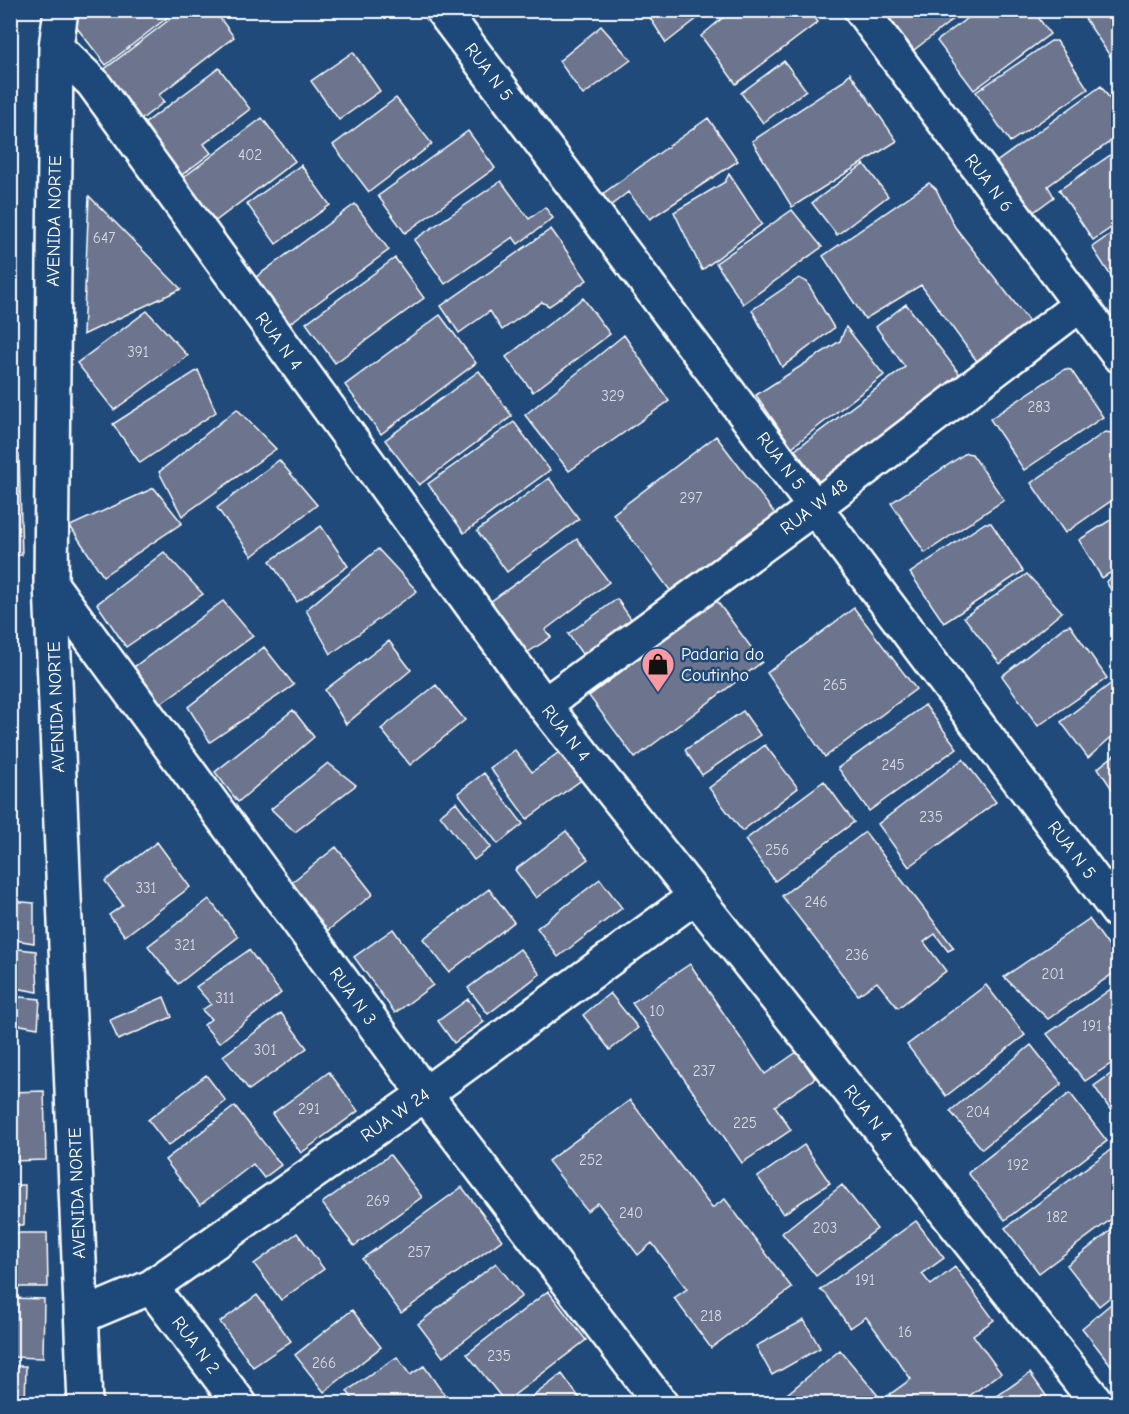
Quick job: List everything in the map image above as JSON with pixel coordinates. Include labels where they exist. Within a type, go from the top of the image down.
[{"type":"street","name":"AVENIDA NORTE","points":[[61,10],[56,47],[51,584],[86,1404]]},
{"type":"street","name":"RUA N 5","points":[[442,10],[1119,912]]},
{"type":"street","name":"RUA N 6","points":[[861,10],[1119,355]]},
{"type":"street","name":"RUA N 4","points":[[56,47],[93,83],[544,705],[1098,1404]]},
{"type":"street","name":"RUA W 48","points":[[544,705],[815,507],[1080,305]]},
{"type":"street","name":"RUA N 3","points":[[51,584],[425,1094],[661,1404]]},
{"type":"street","name":"RUA W 24","points":[[82,1316],[151,1287],[425,1094],[696,896]]},
{"type":"street","name":"RUA N 2","points":[[151,1287],[240,1404]]},
{"type":"street","points":[[1108,1404],[1119,1395]]},
{"type":"building","points":[[72,10],[177,10],[106,65],[70,19]]},
{"type":"building","points":[[182,10],[214,10],[234,37],[159,95],[164,102],[130,128],[93,78]]},
{"type":"building","points":[[645,10],[708,10],[666,43]]},
{"type":"building","points":[[732,10],[809,10],[818,22],[736,84],[701,36]]},
{"type":"building","points":[[883,10],[965,10],[914,50]]},
{"type":"building","points":[[978,10],[1033,10],[1050,34],[974,90],[937,41]]},
{"type":"building","points":[[1087,10],[1118,10],[1118,63],[1116,65],[1082,14]]},
{"type":"building","points":[[601,26],[631,60],[583,95],[559,61]]},
{"type":"building","points":[[1051,41],[1057,41],[1088,89],[1010,142],[976,92]]},
{"type":"building","points":[[353,52],[380,91],[339,120],[311,81]]},
{"type":"building","points":[[784,61],[806,90],[763,123],[741,93]]},
{"type":"building","points":[[219,68],[250,109],[204,144],[211,153],[179,177],[140,127]]},
{"type":"building","points":[[850,73],[897,141],[792,207],[752,141],[842,82]]},
{"type":"building","points":[[1101,86],[1118,111],[1118,136],[1048,186],[1054,197],[1031,214],[995,163]]},
{"type":"building","points":[[396,98],[432,144],[369,192],[333,145]]},
{"type":"building","points":[[262,118],[295,161],[213,223],[180,180]]},
{"type":"building","points":[[708,118],[738,161],[650,219],[628,192],[609,207],[601,195]]},
{"type":"building","points":[[468,131],[495,168],[405,233],[378,196]]},
{"type":"building","points":[[1118,150],[1118,223],[1093,240],[1059,190]]},
{"type":"building","points":[[864,164],[888,196],[837,235],[812,203]]},
{"type":"building","points":[[301,165],[330,205],[276,244],[247,204]]},
{"type":"building","points":[[729,174],[762,224],[702,270],[674,212],[725,182]]},
{"type":"building","points":[[501,181],[529,219],[545,207],[553,218],[518,244],[513,237],[445,284],[414,240]]},
{"type":"building","points":[[929,183],[936,189],[955,227],[1035,329],[982,368],[921,285],[865,319],[823,256]]},
{"type":"building","points":[[89,196],[181,289],[83,335]]},
{"type":"building","points":[[355,204],[389,250],[286,326],[252,280]]},
{"type":"building","points":[[792,210],[822,247],[743,304],[716,263]]},
{"type":"building","points":[[551,229],[587,280],[549,306],[542,302],[502,330],[490,311],[459,333],[441,306]]},
{"type":"building","points":[[1118,229],[1118,287],[1092,247]]},
{"type":"building","points":[[395,258],[424,298],[335,363],[306,323]]},
{"type":"building","points":[[799,278],[807,282],[834,328],[782,367],[752,310]]},
{"type":"building","points":[[583,298],[610,334],[533,392],[506,357]]},
{"type":"building","points":[[906,304],[965,381],[823,487],[795,450],[905,367],[876,327]]},
{"type":"building","points":[[147,311],[188,356],[114,410],[77,363]]},
{"type":"building","points":[[440,315],[476,363],[381,434],[345,385]]},
{"type":"building","points":[[846,327],[884,375],[792,447],[756,395],[840,341]]},
{"type":"building","points":[[624,335],[669,401],[569,471],[525,415]]},
{"type":"building","points":[[1065,369],[1071,370],[1103,417],[1024,470],[990,419]]},
{"type":"building","points":[[198,370],[216,412],[140,463],[113,424]]},
{"type":"building","points":[[479,371],[512,416],[419,485],[385,440]]},
{"type":"building","points":[[237,409],[276,449],[182,516],[159,472]]},
{"type":"building","points":[[514,422],[550,470],[464,533],[428,484]]},
{"type":"building","points":[[1105,432],[1112,433],[1118,443],[1118,496],[1065,533],[1031,483]]},
{"type":"building","points":[[716,436],[779,519],[675,597],[613,514]]},
{"type":"building","points":[[966,453],[972,454],[1004,500],[925,553],[891,503]]},
{"type":"building","points":[[10,455],[19,455],[22,555],[10,556]]},
{"type":"building","points":[[279,460],[317,505],[252,556],[217,508]]},
{"type":"building","points":[[549,478],[579,519],[507,572],[477,531]]},
{"type":"building","points":[[154,488],[182,523],[103,576],[70,526]]},
{"type":"building","points":[[1118,515],[1118,568],[1102,578],[1079,540]]},
{"type":"building","points":[[985,523],[991,523],[1023,571],[944,623],[910,573]]},
{"type":"building","points":[[321,526],[348,566],[297,602],[270,561]]},
{"type":"building","points":[[577,539],[609,582],[545,630],[551,637],[527,653],[490,602]]},
{"type":"building","points":[[378,549],[417,591],[331,654],[306,610]]},
{"type":"building","points":[[164,552],[203,594],[126,647],[97,604]]},
{"type":"building","points":[[1118,573],[1118,601],[1106,582]]},
{"type":"building","points":[[1027,574],[1062,612],[1000,664],[964,617]]},
{"type":"building","points":[[617,599],[636,626],[587,661],[568,634]]},
{"type":"building","points":[[716,600],[762,662],[635,758],[589,696]]},
{"type":"building","points":[[223,601],[253,636],[156,707],[130,670]]},
{"type":"building","points":[[854,608],[916,689],[825,757],[767,673]]},
{"type":"building","points":[[1070,625],[1107,678],[1038,726],[1002,676],[1064,627]]},
{"type":"building","points":[[389,641],[411,670],[346,724],[325,690]]},
{"type":"building","points":[[264,647],[294,685],[210,742],[188,707]]},
{"type":"building","points":[[1113,682],[1118,689],[1118,731],[1088,758],[1061,722]]},
{"type":"building","points":[[436,685],[465,720],[410,765],[381,729]]},
{"type":"building","points":[[925,705],[957,748],[869,811],[838,768]]},
{"type":"building","points":[[293,710],[314,737],[238,802],[215,772]]},
{"type":"building","points":[[743,711],[760,735],[702,775],[685,750]]},
{"type":"building","points":[[765,745],[798,788],[742,831],[709,788]]},
{"type":"building","points":[[566,747],[587,776],[527,819],[490,768],[515,750],[532,772]]},
{"type":"building","points":[[1118,752],[1118,798],[1098,768]]},
{"type":"building","points":[[963,759],[996,802],[909,867],[878,824]]},
{"type":"building","points":[[328,763],[356,785],[295,832],[271,809]]},
{"type":"building","points":[[484,773],[523,824],[498,844],[458,793]]},
{"type":"building","points":[[824,781],[854,822],[775,881],[745,840]]},
{"type":"building","points":[[456,802],[491,847],[474,860],[440,815]]},
{"type":"building","points":[[566,831],[588,859],[536,898],[515,870]]},
{"type":"building","points":[[865,832],[954,948],[948,951],[935,934],[924,942],[946,971],[898,1008],[877,982],[858,995],[782,896]]},
{"type":"building","points":[[157,842],[190,887],[125,936],[109,915],[123,905],[105,881]]},
{"type":"building","points":[[336,847],[373,894],[326,932],[288,885]]},
{"type":"building","points":[[600,879],[622,908],[558,957],[537,928]]},
{"type":"building","points":[[489,889],[514,922],[449,972],[423,939]]},
{"type":"building","points":[[209,899],[238,937],[178,984],[148,946]]},
{"type":"building","points":[[10,901],[34,903],[34,943],[10,939]]},
{"type":"building","points":[[1089,919],[1118,959],[1118,970],[1048,1019],[1004,977]]},
{"type":"building","points":[[393,929],[433,985],[395,1013],[354,957]]},
{"type":"building","points":[[10,948],[36,951],[38,992],[10,987]]},
{"type":"building","points":[[520,949],[540,974],[488,1014],[468,988]]},
{"type":"building","points":[[249,950],[281,993],[219,1043],[204,1025],[211,1019],[202,1010],[211,1004],[196,987]]},
{"type":"building","points":[[690,964],[765,1074],[797,1052],[815,1078],[775,1106],[791,1130],[742,1163],[632,1003]]},
{"type":"building","points":[[1118,984],[1118,1059],[1085,1081],[1047,1034]]},
{"type":"building","points":[[986,985],[1025,1035],[946,1096],[907,1045]]},
{"type":"building","points":[[610,993],[638,1028],[610,1050],[583,1015]]},
{"type":"building","points":[[10,996],[40,999],[38,1028],[10,1023]]},
{"type":"building","points":[[164,997],[172,1017],[118,1040],[110,1020]]},
{"type":"building","points":[[468,999],[484,1022],[454,1043],[438,1021]]},
{"type":"building","points":[[281,1013],[307,1048],[249,1090],[223,1056]]},
{"type":"building","points":[[1031,1045],[1062,1084],[982,1149],[950,1111]]},
{"type":"building","points":[[1118,1069],[1118,1121],[1094,1086]]},
{"type":"building","points":[[329,1072],[358,1111],[301,1153],[272,1114]]},
{"type":"building","points":[[206,1075],[226,1101],[168,1146],[148,1120]]},
{"type":"building","points":[[44,1091],[46,1160],[10,1161],[10,1092]]},
{"type":"building","points":[[1070,1093],[1107,1141],[1005,1220],[968,1173]]},
{"type":"building","points":[[630,1100],[712,1208],[725,1199],[792,1288],[711,1348],[674,1298],[687,1289],[652,1243],[638,1255],[598,1203],[587,1211],[548,1161]]},
{"type":"building","points":[[235,1106],[281,1165],[264,1178],[253,1164],[200,1205],[165,1160]]},
{"type":"building","points":[[804,1145],[830,1183],[783,1214],[758,1177]]},
{"type":"building","points":[[1113,1148],[1118,1155],[1118,1214],[1039,1273],[1005,1228]]},
{"type":"building","points":[[390,1155],[422,1197],[354,1246],[322,1203]]},
{"type":"building","points":[[10,1185],[25,1185],[24,1225],[10,1225]]},
{"type":"building","points":[[842,1185],[877,1229],[816,1276],[782,1233]]},
{"type":"building","points":[[462,1187],[502,1240],[401,1313],[362,1259]]},
{"type":"building","points":[[916,1221],[944,1258],[922,1274],[931,1285],[955,1267],[994,1320],[973,1335],[1001,1373],[958,1404],[896,1404],[889,1395],[911,1379],[866,1317],[850,1328],[826,1294],[820,1290]]},
{"type":"building","points":[[1118,1225],[1118,1291],[1099,1306],[1067,1265]]},
{"type":"building","points":[[10,1233],[47,1233],[48,1287],[10,1287]]},
{"type":"building","points":[[297,1233],[324,1269],[281,1300],[254,1264]]},
{"type":"building","points":[[496,1263],[522,1296],[443,1357],[418,1324]]},
{"type":"building","points":[[548,1291],[586,1340],[505,1402],[467,1354]]},
{"type":"building","points":[[257,1295],[291,1341],[253,1367],[220,1322]]},
{"type":"building","points":[[10,1298],[44,1299],[43,1358],[10,1357]]},
{"type":"building","points":[[1118,1298],[1118,1374],[1082,1328]]},
{"type":"building","points":[[352,1310],[381,1347],[324,1392],[295,1355]]},
{"type":"building","points":[[804,1320],[820,1348],[772,1375],[756,1346]]},
{"type":"building","points":[[840,1350],[885,1404],[775,1404]]},
{"type":"building","points":[[397,1357],[410,1375],[424,1366],[448,1400],[443,1404],[356,1404],[347,1391]]},
{"type":"building","points":[[10,1366],[26,1366],[25,1404],[10,1404]]},
{"type":"building","points":[[1030,1373],[1052,1404],[986,1404]]},
{"type":"building","points":[[562,1374],[584,1404],[523,1404]]},
{"type":"place","name":"Padaria do Coutinho","points":[[658,693]]}]
